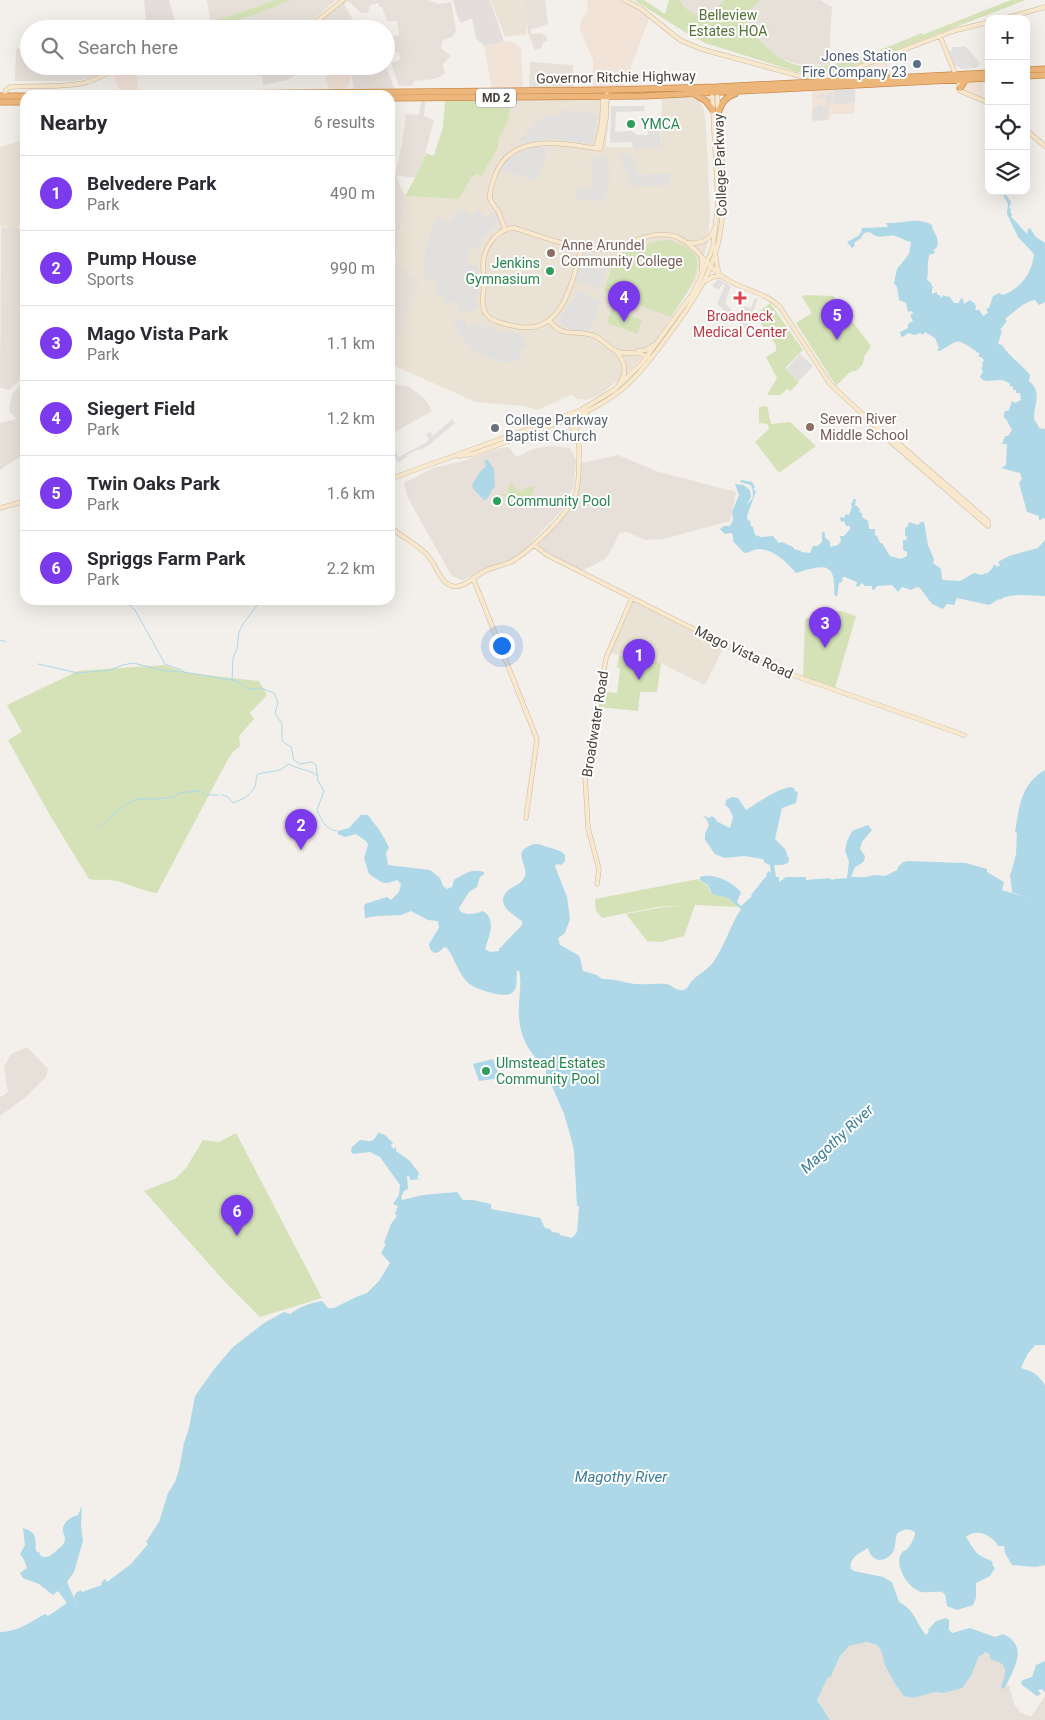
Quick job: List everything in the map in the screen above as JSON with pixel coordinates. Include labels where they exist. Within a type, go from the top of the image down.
[{"type":"highway","points":[[1030,70],[1045,69]]},
{"type":"highway","points":[[806,88],[837,84],[844,72]]},
{"type":"highway","name":"Governor Ritchie Highway","points":[[395,95],[694,94],[714,90],[742,92],[844,86],[985,73]]},
{"type":"highway","points":[[1030,76],[1045,75]]},
{"type":"highway","name":"Governor Ritchie Highway","points":[[606,94],[714,90],[811,79],[841,80],[891,77],[985,78]]},
{"type":"highway","points":[[844,86],[847,82],[891,77]]},
{"type":"highway","points":[[960,90],[966,79]]},
{"type":"highway","points":[[694,94],[706,101],[715,112],[726,99],[742,92]]},
{"type":"highway","name":"Governor Ritchie Highway","points":[[395,97],[414,95]]},
{"type":"highway","points":[[1,99],[20,97]]},
{"type":"highway","points":[[1,99],[20,101]]},
{"type":"street","points":[[318,20],[343,0]]},
{"type":"street","points":[[624,0],[640,8],[670,33],[693,47],[811,79],[844,72],[953,31],[985,23]]},
{"type":"street","points":[[1017,15],[1045,7]]},
{"type":"street","points":[[940,36],[960,90],[964,94],[985,102]]},
{"type":"street","points":[[1,99],[10,87],[58,86],[86,82],[104,75]]},
{"type":"street","name":"College Parkway","points":[[395,477],[488,443],[569,417],[614,390],[649,358],[658,341],[693,294],[709,265],[718,218],[714,90]]},
{"type":"street","points":[[505,229],[498,212],[490,200],[490,193],[497,170],[509,155],[536,144],[566,144],[598,149],[606,94]]},
{"type":"street","name":"College Parkway","points":[[454,456],[473,454],[593,408],[609,399],[627,385],[649,358],[700,288],[717,248],[723,208],[715,112]]},
{"type":"street","points":[[1030,133],[1045,146]]},
{"type":"street","points":[[688,243],[706,240],[714,232],[718,218]]},
{"type":"street","points":[[582,247],[565,300],[558,312],[550,320],[531,327],[522,328],[496,321],[486,314],[483,305],[484,260],[491,241],[505,229],[514,228],[595,250],[611,249],[649,235],[675,236],[688,243],[720,276],[775,302],[830,384],[884,436],[988,526],[988,521],[869,420]]},
{"type":"street","points":[[717,248],[716,261],[720,276]]},
{"type":"street","points":[[702,257],[702,275]]},
{"type":"street","points":[[700,288],[710,277],[720,276]]},
{"type":"street","points":[[550,320],[559,331],[591,334],[616,351],[622,358],[625,369],[624,376],[614,390]]},
{"type":"street","points":[[616,351],[636,352],[649,348],[658,341]]},
{"type":"street","points":[[636,352],[649,358]]},
{"type":"street","points":[[576,433],[580,420],[593,408]]},
{"type":"street","points":[[395,531],[424,551],[447,584],[452,586],[458,587],[488,570],[513,561],[534,545],[569,507],[575,496],[579,476],[578,440],[569,417]]},
{"type":"street","points":[[569,417],[575,437],[578,440]]},
{"type":"street","points":[[473,454],[486,447],[488,443],[492,445],[502,443]]},
{"type":"street","points":[[0,508],[20,502]]},
{"type":"street","name":"Mago Vista Road","points":[[534,545],[544,554],[773,668],[964,735]]},
{"type":"street","points":[[474,578],[537,739],[526,818]]},
{"type":"street","name":"Broadwater Road","points":[[597,884],[599,868],[588,828],[585,775],[606,658],[632,598]]},
{"type":"shaded area","points":[[144,0],[169,0],[175,20],[146,20]]},
{"type":"shaded area","points":[[207,0],[275,0],[230,16],[210,20]]},
{"type":"shaded area","points":[[292,0],[336,0],[313,20],[236,20]]},
{"type":"shaded area","points":[[345,0],[428,0],[438,4],[451,2],[456,31],[452,37],[443,40],[441,48],[451,56],[443,64],[445,74],[435,79],[414,81],[412,86],[399,86],[395,74],[395,62],[400,60],[399,53],[395,52],[395,36],[399,35],[397,21],[387,20],[382,7],[379,7],[379,3],[370,5],[368,12],[361,13],[348,1],[344,4],[353,20],[322,20]]},
{"type":"shaded area","points":[[453,0],[490,0],[504,42],[484,46],[476,38],[472,18],[461,23]]},
{"type":"shaded area","points":[[491,0],[525,0],[527,13],[526,34],[505,37]]},
{"type":"shaded area","points":[[525,0],[545,0],[548,24],[531,29],[531,34],[541,33],[547,37],[547,41],[543,42],[541,48],[535,50],[528,33]]},
{"type":"shaded area","points":[[587,0],[624,0],[650,16],[623,88],[593,89],[593,60],[579,27],[588,11]]},
{"type":"shaded area","points":[[669,0],[820,0],[832,7],[830,65],[798,64],[709,37]]},
{"type":"shaded area","points":[[510,41],[521,48],[523,89],[492,90],[484,46]]},
{"type":"shaded area","points":[[965,46],[980,63],[976,68],[962,69],[954,64],[950,52],[952,47]]},
{"type":"shaded area","points":[[20,48],[20,75],[101,75],[73,81],[15,81],[16,49]]},
{"type":"shaded area","points":[[887,58],[891,74],[880,75],[878,69],[878,71],[867,76],[845,77],[844,74]]},
{"type":"shaded area","points":[[530,62],[573,65],[574,90],[529,89]]},
{"type":"shaded area","points":[[113,75],[136,75],[138,81],[137,90],[120,90]]},
{"type":"shaded area","points":[[257,75],[294,75],[287,80],[263,85],[262,76]]},
{"type":"shaded area","points":[[326,75],[351,75],[347,90],[330,90]]},
{"type":"shaded area","points":[[352,75],[389,75],[394,88],[354,90]]},
{"type":"shaded area","points":[[983,81],[984,98],[962,90],[965,82]]},
{"type":"shaded area","points":[[854,89],[855,103],[833,104],[834,90]]},
{"type":"shaded area","points":[[856,89],[854,114],[832,114],[829,120],[812,122],[812,91]]},
{"type":"shaded area","points":[[832,92],[828,119],[812,120],[813,111],[817,106],[822,105],[823,108],[827,105],[826,98],[818,97],[818,94],[827,95]]},
{"type":"shaded area","name":"Anne Arundel Community College","points":[[696,96],[704,109],[710,212],[708,244],[696,280],[641,359],[600,395],[587,400],[577,399],[571,395],[537,410],[523,406],[476,402],[395,366],[395,339],[411,310],[421,280],[395,263],[405,196],[459,199],[471,178],[478,174],[481,175],[497,150],[498,141],[509,118],[511,100],[610,100],[606,147],[661,147],[662,99]]},
{"type":"shaded area","points":[[426,100],[424,116],[434,120],[420,167],[415,178],[395,175],[406,114],[419,115],[421,101]]},
{"type":"shaded area","points":[[611,106],[645,106],[644,111],[616,112],[615,132],[632,131],[637,135],[648,135],[650,120],[660,120],[661,147],[633,149],[632,142],[610,142]]},
{"type":"shaded area","points":[[561,110],[575,112],[576,110],[597,115],[592,144],[547,139],[525,143],[520,139],[543,116],[560,115]]},
{"type":"shaded area","points":[[20,141],[20,224],[17,229],[0,226],[0,147]]},
{"type":"shaded area","points":[[533,147],[546,147],[547,153],[538,178],[533,180],[500,169],[512,156]]},
{"type":"shaded area","points":[[630,153],[639,175],[670,174],[670,185],[632,186],[619,156]]},
{"type":"shaded area","points":[[606,155],[610,176],[606,196],[601,201],[576,199],[577,189],[592,189],[591,160]]},
{"type":"shaded area","points":[[395,174],[405,196],[395,262]]},
{"type":"shaded area","points":[[462,208],[470,216],[478,208],[486,218],[493,212],[497,214],[500,222],[481,241],[477,249],[470,247],[466,264],[479,266],[479,296],[475,297],[478,308],[468,313],[466,309],[460,312],[457,302],[445,303],[444,296],[437,296],[436,280],[425,280],[424,259],[426,247],[438,217],[450,223],[456,213]]},
{"type":"shaded area","points":[[1,227],[20,229],[20,380],[9,390],[0,388]]},
{"type":"shaded area","points":[[587,253],[609,261],[599,289],[575,281],[584,255]]},
{"type":"shaded area","points":[[395,262],[421,280],[411,310],[395,339]]},
{"type":"shaded area","points":[[718,279],[731,286],[725,303],[739,318],[744,306],[751,308],[755,298],[758,299],[746,329],[717,304],[725,285],[722,284],[719,290],[712,286]]},
{"type":"shaded area","points":[[578,291],[601,301],[594,318],[596,319],[587,331],[570,330],[558,321]]},
{"type":"shaded area","points":[[459,319],[464,320],[468,328],[479,321],[485,329],[489,325],[496,330],[507,333],[520,333],[526,347],[520,349],[521,360],[497,361],[474,351],[457,331],[453,322]]},
{"type":"shaded area","points":[[800,354],[813,366],[799,381],[786,369]]},
{"type":"shaded area","points":[[20,385],[20,456],[0,470],[0,423],[17,419],[9,411],[12,394]]},
{"type":"shaded area","points":[[395,385],[408,386],[425,399],[432,411],[395,432]]},
{"type":"shaded area","points":[[452,419],[455,423],[429,445],[407,455],[398,463],[395,457],[395,450],[398,457],[426,443],[429,440],[426,434],[431,432],[433,436]]},
{"type":"shaded area","points":[[551,446],[570,448],[576,460],[574,486],[563,509],[526,548],[510,560],[480,571],[462,581],[451,575],[408,498],[404,483],[433,468],[463,461],[495,449],[508,447],[517,457],[533,449]]},
{"type":"shaded area","points":[[618,455],[659,472],[736,492],[730,521],[663,539],[645,540],[625,531],[623,533],[620,532],[605,559],[582,571],[542,549],[539,545],[573,506],[582,463]]},
{"type":"shaded area","points":[[633,601],[724,647],[705,685],[661,663],[610,653]]},
{"type":"shaded area","points":[[27,1047],[48,1069],[46,1077],[26,1097],[0,1116],[0,1097],[8,1092],[4,1067],[11,1054]]},
{"type":"shaded area","points":[[864,1642],[877,1645],[881,1650],[885,1666],[897,1687],[910,1698],[935,1692],[943,1693],[962,1687],[971,1676],[979,1655],[986,1652],[990,1655],[990,1659],[999,1661],[1005,1667],[1006,1675],[1001,1688],[1009,1685],[1014,1704],[1020,1712],[1031,1717],[1045,1696],[1045,1720],[830,1720],[817,1700],[842,1653],[849,1646]]},
{"type":"green space","points":[[275,0],[292,0],[238,20],[214,20]]},
{"type":"green space","name":"Belleview Estates HOA","points":[[634,0],[644,0],[665,14],[669,0],[679,0],[687,10],[707,21],[712,12],[725,0],[760,0],[746,15],[747,28],[771,25],[749,30],[772,52],[788,62],[803,66],[819,66],[837,64],[874,53],[1011,0],[1026,0],[841,71],[823,74],[797,72],[705,43]]},
{"type":"green space","points":[[511,100],[509,118],[498,141],[498,148],[481,176],[477,174],[471,178],[459,199],[405,196],[426,153],[434,155],[443,127],[445,101]]},
{"type":"green space","points":[[670,240],[688,248],[695,255],[697,263],[692,282],[671,317],[604,292],[615,257],[641,245]]},
{"type":"green space","points":[[806,295],[833,296],[871,346],[864,357],[863,364],[858,370],[850,372],[836,386],[796,323],[812,313],[802,297]]},
{"type":"green space","points":[[770,303],[803,350],[785,368],[799,382],[791,391],[787,389],[781,395],[767,395],[777,378],[766,357],[776,351],[776,345],[755,315]]},
{"type":"green space","points":[[612,309],[642,320],[637,334],[607,323]]},
{"type":"green space","points":[[767,406],[771,424],[790,422],[816,446],[779,473],[755,442],[769,429],[768,424],[759,423],[759,407]]},
{"type":"green space","points":[[512,483],[517,491],[520,492],[525,488],[535,486],[529,501],[525,502],[515,498],[513,506],[511,505],[510,500],[508,501],[502,494],[507,494]]},
{"type":"green space","points":[[828,611],[841,611],[856,616],[835,688],[803,678],[805,619],[815,615],[824,615]]},
{"type":"green space","points":[[619,655],[661,663],[657,692],[640,692],[638,711],[599,707],[601,691],[617,693],[620,669],[617,667]]},
{"type":"green space","points":[[164,665],[188,673],[259,681],[267,695],[250,713],[254,719],[239,736],[240,746],[227,761],[157,893],[116,881],[89,879],[51,817],[8,740],[22,732],[7,705],[78,671]]},
{"type":"green space","points":[[698,879],[707,886],[710,892],[728,898],[739,907],[695,905],[684,936],[661,942],[647,941],[626,914],[686,905],[657,907],[602,918],[596,911],[595,899]]},
{"type":"green space","points":[[236,1133],[322,1298],[260,1317],[225,1282],[144,1191],[175,1179],[186,1168],[203,1140],[219,1142]]},
{"type":"water","points":[[1003,195],[1006,195],[1011,202],[1009,208],[1011,209],[1011,217],[1027,234],[1030,228],[1036,237],[1045,243],[1045,302],[1039,305],[1035,300],[1027,303],[1005,319],[1007,321],[1000,330],[1002,331],[998,344],[1002,345],[1030,375],[1029,381],[1037,393],[1034,418],[1039,428],[1045,429],[1045,519],[1041,520],[1039,520],[1039,516],[1027,512],[1019,483],[1022,479],[1020,473],[1001,468],[1006,465],[1007,444],[1002,444],[1005,436],[1008,436],[1012,430],[1004,418],[1004,412],[1009,410],[1012,401],[1015,403],[1021,400],[1020,393],[1016,393],[1016,390],[1013,390],[1013,386],[1010,387],[1010,384],[1006,381],[983,380],[980,377],[983,371],[981,368],[984,360],[979,357],[979,353],[960,342],[954,342],[940,351],[937,350],[939,348],[935,338],[925,332],[923,335],[921,333],[914,335],[909,333],[901,336],[900,332],[908,328],[908,324],[913,321],[910,315],[913,314],[912,311],[908,312],[906,303],[899,300],[897,287],[894,283],[897,269],[909,254],[911,242],[895,236],[880,237],[870,232],[864,233],[854,243],[855,245],[852,248],[847,242],[860,235],[858,234],[861,233],[862,228],[888,227],[886,223],[927,222],[932,225],[938,243],[933,251],[935,251],[934,254],[930,254],[928,261],[927,280],[934,287],[932,294],[937,292],[937,295],[942,298],[943,295],[949,296],[954,303],[959,303],[961,298],[964,304],[970,300],[975,304],[975,310],[979,310],[983,316],[988,313],[986,309],[989,308],[993,296],[999,293],[1003,295],[1020,284],[1028,274],[1033,261],[1034,254],[1018,237],[1007,214],[1008,204]]},
{"type":"water","points":[[487,459],[494,469],[495,486],[486,500],[484,500],[474,490],[472,485],[486,466],[484,462]]},
{"type":"water","points":[[741,480],[752,482],[755,487],[753,489],[756,491],[747,516],[755,535],[761,537],[773,536],[779,543],[782,542],[801,552],[810,553],[813,546],[817,546],[822,542],[822,531],[830,542],[830,547],[838,545],[841,541],[840,536],[844,536],[850,529],[850,526],[846,526],[844,521],[841,522],[840,517],[844,518],[846,514],[849,515],[854,499],[856,499],[855,506],[862,513],[862,517],[868,521],[869,529],[875,529],[875,535],[890,556],[901,559],[907,556],[907,552],[903,550],[903,540],[906,540],[907,537],[905,535],[905,528],[909,522],[918,525],[924,522],[928,545],[934,559],[933,563],[941,569],[942,579],[944,580],[960,581],[974,573],[986,574],[992,569],[994,564],[997,567],[1000,565],[998,562],[1009,556],[1038,548],[1045,540],[1045,596],[1009,596],[989,605],[957,598],[954,605],[947,604],[943,609],[932,604],[920,588],[917,587],[911,590],[902,587],[898,592],[892,585],[877,586],[874,590],[872,586],[865,586],[862,583],[858,587],[856,586],[857,582],[843,577],[842,582],[839,583],[837,597],[834,594],[833,575],[830,570],[820,567],[796,573],[770,551],[759,549],[744,553],[733,541],[731,533],[725,534],[720,529],[724,526],[730,526],[733,520],[732,512],[739,495],[735,484],[743,485],[750,490],[751,497],[746,506],[753,497],[751,485],[740,482]]},
{"type":"water","name":"Magothy River","points":[[1045,770],[1045,1345],[1035,1345],[1027,1355],[1021,1368],[1040,1378],[1045,1385],[1045,1565],[1035,1567],[1012,1565],[1005,1553],[1004,1546],[998,1546],[993,1539],[985,1534],[971,1534],[966,1537],[975,1550],[979,1555],[992,1561],[995,1568],[990,1576],[976,1583],[976,1598],[973,1605],[957,1610],[947,1606],[945,1594],[942,1592],[917,1590],[904,1577],[899,1559],[912,1542],[915,1535],[913,1531],[906,1530],[897,1534],[894,1550],[884,1559],[880,1560],[873,1557],[868,1548],[855,1556],[851,1562],[851,1569],[854,1571],[883,1577],[892,1582],[899,1602],[909,1609],[926,1635],[936,1621],[946,1618],[949,1620],[949,1630],[952,1633],[970,1628],[995,1637],[1003,1634],[1011,1639],[1016,1645],[1018,1652],[1015,1666],[1005,1688],[1002,1689],[1001,1687],[1005,1669],[1001,1663],[990,1659],[990,1655],[986,1652],[979,1656],[971,1676],[962,1688],[913,1698],[904,1696],[885,1666],[881,1650],[877,1645],[866,1642],[849,1646],[840,1656],[831,1677],[828,1677],[817,1700],[830,1720],[0,1720],[0,1632],[18,1628],[45,1614],[48,1616],[67,1603],[58,1591],[53,1595],[39,1584],[23,1578],[20,1573],[27,1568],[20,1554],[25,1545],[23,1528],[33,1534],[36,1551],[43,1557],[49,1556],[63,1544],[65,1540],[63,1528],[65,1523],[78,1515],[82,1506],[81,1526],[83,1541],[74,1572],[67,1582],[78,1607],[74,1597],[76,1593],[102,1585],[101,1583],[105,1579],[107,1582],[131,1564],[148,1544],[146,1542],[159,1522],[168,1493],[175,1482],[179,1470],[195,1396],[233,1347],[264,1323],[284,1312],[290,1314],[305,1306],[322,1301],[328,1308],[334,1308],[367,1293],[379,1281],[390,1263],[381,1253],[386,1244],[384,1243],[391,1224],[397,1216],[395,1214],[398,1206],[393,1204],[399,1195],[400,1185],[380,1157],[370,1152],[353,1154],[351,1151],[352,1147],[360,1140],[371,1141],[378,1133],[385,1135],[393,1143],[392,1147],[394,1149],[396,1147],[396,1151],[410,1161],[419,1173],[417,1178],[421,1179],[410,1180],[409,1176],[407,1176],[408,1189],[404,1191],[401,1197],[402,1200],[423,1195],[457,1192],[463,1200],[491,1204],[491,1209],[540,1218],[545,1228],[560,1235],[572,1238],[577,1232],[579,1206],[577,1206],[574,1151],[564,1114],[546,1076],[546,1068],[533,1055],[522,1033],[519,1015],[519,971],[517,971],[515,989],[511,994],[505,995],[483,991],[467,982],[447,948],[444,947],[439,952],[434,953],[430,949],[429,944],[439,928],[438,921],[428,920],[411,911],[401,915],[365,918],[365,904],[387,897],[391,900],[399,892],[401,884],[397,880],[385,883],[369,874],[364,858],[368,845],[367,842],[356,834],[345,837],[338,834],[338,831],[349,828],[361,815],[368,815],[389,848],[386,853],[388,865],[430,870],[440,878],[443,886],[447,889],[452,887],[454,880],[465,874],[472,871],[484,872],[480,877],[477,887],[469,892],[459,908],[460,911],[466,914],[483,911],[490,919],[490,934],[485,949],[490,952],[499,951],[522,925],[522,921],[513,915],[503,903],[503,899],[505,894],[521,882],[525,876],[521,856],[524,849],[535,844],[558,850],[565,855],[565,861],[561,865],[557,864],[555,866],[567,897],[570,919],[565,933],[558,938],[560,945],[578,955],[583,971],[597,975],[602,979],[634,984],[666,984],[684,990],[714,961],[741,909],[728,898],[712,894],[708,885],[700,880],[700,877],[717,877],[733,885],[741,892],[737,902],[741,906],[752,896],[766,874],[769,871],[771,873],[770,865],[765,863],[763,859],[744,856],[725,858],[715,854],[705,840],[705,834],[709,825],[704,816],[709,818],[712,816],[716,821],[730,828],[733,817],[729,808],[725,805],[726,800],[732,797],[738,798],[746,810],[785,788],[791,787],[795,789],[794,791],[798,792],[796,803],[782,808],[775,839],[785,849],[789,859],[788,863],[774,865],[779,882],[786,877],[806,877],[806,880],[847,878],[849,861],[845,851],[847,841],[852,831],[868,825],[872,830],[862,842],[860,849],[865,859],[855,867],[851,877],[885,876],[897,870],[903,862],[908,861],[966,863],[987,869],[987,872],[1004,882],[1002,890],[1026,897],[1012,892],[1010,874],[1016,854],[1017,833],[1015,832],[1022,797],[1031,782]]},
{"type":"water","name":"Ulmstead Estates Community Pool","points":[[493,1059],[500,1078],[479,1081],[473,1064]]},
{"type":"water","points":[[1045,1661],[1045,1692],[1041,1689],[1038,1690],[1041,1694],[1037,1696],[1022,1685],[1021,1682],[1032,1677],[1036,1665]]},
{"type":"waterway","points":[[130,605],[135,610],[165,664],[184,672],[237,681],[248,689],[261,688],[274,693],[278,703],[275,713],[282,724],[282,741],[291,747],[294,760],[300,764],[311,762],[316,765],[318,781],[324,791],[317,810],[327,826],[337,831]]},
{"type":"waterway","points":[[232,681],[233,658],[237,649],[239,632],[257,605]]},
{"type":"waterway","points":[[0,640],[6,642]]},
{"type":"waterway","points":[[38,664],[78,673],[110,670],[133,663],[166,671],[184,672]]},
{"type":"waterway","points":[[222,795],[228,797],[233,803],[249,795],[254,789],[258,774],[280,770],[289,764],[318,776]]},
{"type":"waterway","points":[[99,828],[128,803],[137,799],[174,797],[178,793],[199,791],[204,795],[219,795]]},
{"type":"place","name":"Jones Station Fire Company 23","points":[[917,64]]},
{"type":"place","name":"YMCA","points":[[631,124]]},
{"type":"place","name":"Anne Arundel Community College","points":[[551,253]]},
{"type":"place","name":"Jenkins Gymnasium","points":[[550,271]]},
{"type":"place","name":"Broadneck Medical Center","points":[[740,298]]},
{"type":"place","name":"Siegert Field","points":[[624,322]]},
{"type":"place","name":"Twin Oaks Park","points":[[837,340]]},
{"type":"place","name":"Severn River Middle School","points":[[810,427]]},
{"type":"place","name":"College Parkway Baptist Church","points":[[495,428]]},
{"type":"place","name":"Community Pool","points":[[497,501]]},
{"type":"place","name":"Mago Vista Park","points":[[825,648]]},
{"type":"place","name":"Belvedere Park","points":[[639,680]]},
{"type":"place","name":"Pump House","points":[[301,850]]},
{"type":"place","name":"Ulmstead Estates Community Pool","points":[[486,1071]]},
{"type":"place","name":"Spriggs Farm Park","points":[[237,1236]]}]
